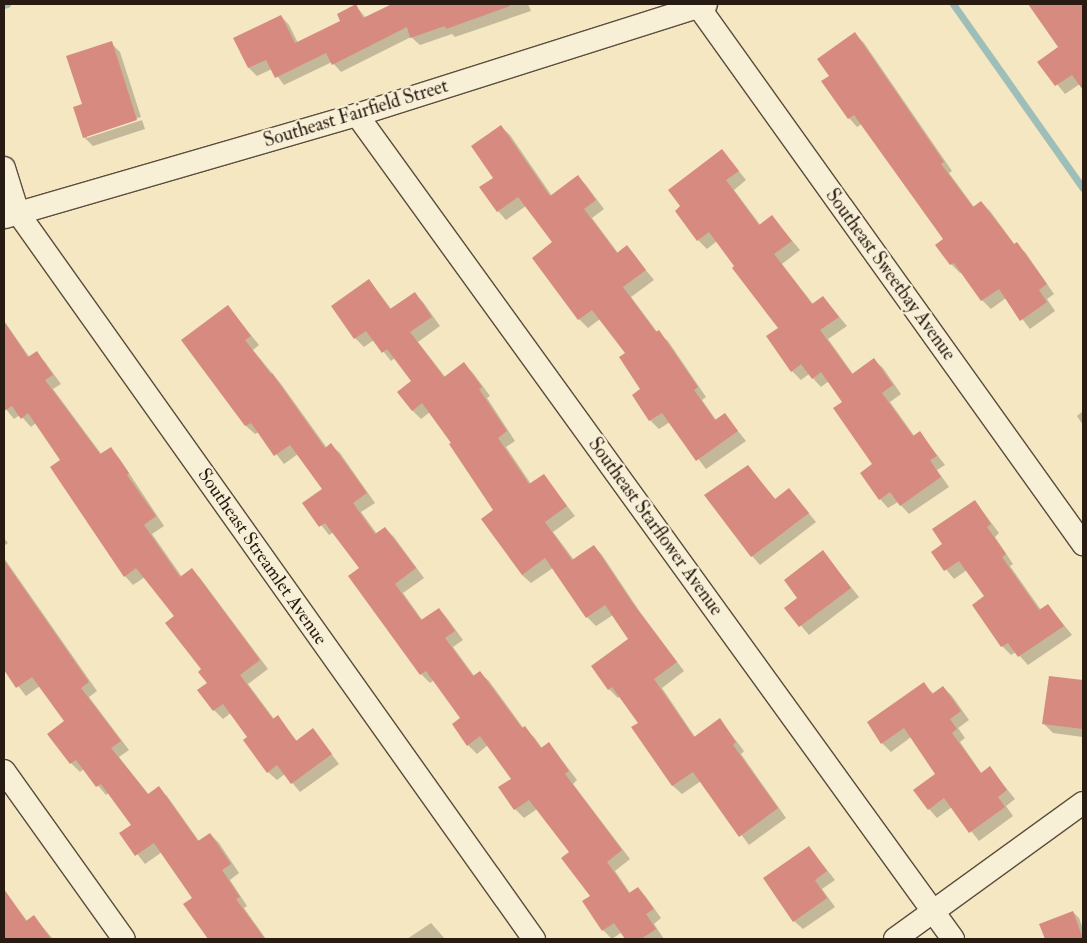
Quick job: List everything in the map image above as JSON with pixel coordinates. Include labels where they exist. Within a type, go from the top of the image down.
[{"type":"street","name":"Southeast Fairfield Street","points":[[11,215],[357,115],[702,5]]},
{"type":"street","name":"Southeast Sweetbay Avenue","points":[[702,5],[1083,544]]},
{"type":"street","name":"Southeast Starflower Avenue","points":[[357,115],[953,939]]},
{"type":"street","name":"Southeast Streamlet Avenue","points":[[4,168],[11,215],[534,939]]},
{"type":"street","points":[[4,771],[124,939]]},
{"type":"street","points":[[895,939],[1083,803]]},
{"type":"building","points":[[356,4],[363,18],[392,4],[509,4],[510,6],[446,29],[445,26],[410,38],[407,27],[332,65],[326,53],[275,78],[266,60],[248,68],[233,38],[281,15],[295,43],[340,21],[337,14]]},
{"type":"building","points":[[1028,4],[1083,4],[1083,90],[1072,75],[1055,86],[1037,62],[1058,47]]},
{"type":"building","points":[[855,32],[944,162],[941,164],[973,207],[981,201],[1014,244],[1017,242],[1047,284],[1039,290],[1047,302],[1020,321],[999,289],[981,301],[954,263],[950,265],[935,245],[943,239],[854,115],[848,119],[821,81],[829,76],[817,59]]},
{"type":"building","points":[[112,41],[137,120],[83,138],[73,107],[82,104],[66,56]]},
{"type":"building","points":[[501,125],[550,196],[578,175],[596,200],[584,209],[617,253],[627,245],[646,270],[623,287],[656,332],[659,330],[698,387],[694,390],[715,420],[725,413],[738,431],[696,461],[662,413],[649,421],[632,395],[640,389],[619,357],[625,353],[592,310],[578,320],[532,258],[552,242],[518,197],[497,212],[479,187],[493,178],[471,146]]},
{"type":"building","points":[[722,149],[739,171],[726,180],[759,225],[772,215],[792,241],[774,254],[812,304],[823,296],[839,317],[820,330],[852,374],[874,358],[893,385],[882,393],[913,436],[920,431],[937,456],[930,460],[941,477],[900,506],[890,492],[879,500],[860,473],[872,464],[833,408],[842,402],[821,372],[812,379],[801,364],[791,372],[766,336],[778,328],[732,268],[734,266],[709,232],[697,241],[675,211],[680,206],[668,190]]},
{"type":"building","points":[[369,279],[390,309],[415,292],[432,317],[410,332],[444,377],[464,362],[482,387],[479,389],[507,431],[498,438],[529,484],[544,474],[567,506],[545,522],[572,560],[594,545],[632,602],[677,662],[654,679],[694,737],[720,718],[736,742],[733,745],[778,808],[739,837],[693,772],[672,786],[631,727],[638,723],[612,687],[608,690],[591,666],[628,639],[605,605],[586,618],[545,558],[522,575],[481,519],[493,510],[449,444],[451,443],[422,403],[412,411],[397,392],[411,381],[387,349],[382,353],[366,331],[354,339],[331,306]]},
{"type":"building","points":[[228,305],[251,336],[245,340],[272,373],[325,448],[331,443],[367,493],[353,503],[375,534],[385,527],[416,568],[395,584],[421,620],[439,608],[455,631],[445,638],[473,676],[480,671],[522,728],[525,726],[541,748],[549,742],[569,771],[565,774],[622,850],[607,862],[629,893],[638,887],[654,909],[646,914],[656,929],[641,939],[625,939],[614,923],[602,931],[582,901],[590,896],[561,858],[569,852],[529,800],[514,810],[498,787],[511,779],[480,736],[467,746],[452,724],[460,718],[426,671],[420,675],[348,576],[359,568],[325,523],[319,527],[302,503],[322,489],[290,445],[274,456],[251,423],[245,426],[181,340]]},
{"type":"building","points":[[4,321],[28,357],[37,351],[53,375],[45,380],[100,454],[111,447],[129,473],[127,475],[156,516],[144,525],[180,577],[192,568],[260,660],[240,675],[273,719],[278,715],[296,741],[313,728],[332,754],[291,784],[277,765],[267,773],[243,740],[247,737],[223,704],[213,711],[197,690],[207,683],[198,672],[201,669],[165,623],[174,616],[136,568],[124,577],[50,467],[60,460],[28,413],[21,419],[12,406],[4,411]]},
{"type":"building","points":[[748,465],[775,499],[789,488],[809,513],[751,557],[704,495]]},
{"type":"building","points":[[975,500],[991,524],[987,527],[1006,554],[1002,557],[1039,610],[1048,604],[1064,626],[1018,657],[1008,643],[1001,647],[972,605],[984,596],[959,561],[944,571],[931,552],[942,544],[932,529]]},
{"type":"building","points":[[823,550],[851,588],[799,627],[784,608],[797,598],[784,580]]},
{"type":"building","points":[[4,560],[89,682],[81,688],[121,741],[111,748],[148,794],[159,786],[198,841],[210,833],[231,864],[222,870],[240,897],[236,899],[265,939],[208,939],[183,904],[192,898],[154,843],[135,856],[119,833],[131,825],[101,784],[96,787],[76,760],[70,764],[47,734],[64,721],[32,677],[16,688],[4,670]]},
{"type":"building","points":[[1049,676],[1083,680],[1083,729],[1042,724]]},
{"type":"building","points":[[924,682],[932,694],[943,686],[961,711],[950,719],[957,729],[952,733],[981,773],[990,766],[1007,790],[998,797],[1005,807],[969,833],[944,798],[928,810],[913,790],[935,774],[904,728],[881,744],[867,722]]},
{"type":"building","points":[[809,846],[827,871],[815,880],[827,898],[793,922],[763,878]]},
{"type":"building","points":[[4,889],[26,921],[34,915],[51,939],[4,939]]},
{"type":"building","points":[[1073,911],[1083,939],[1045,939],[1039,924]]},
{"type":"waterway","points":[[953,4],[1083,188]]}]
